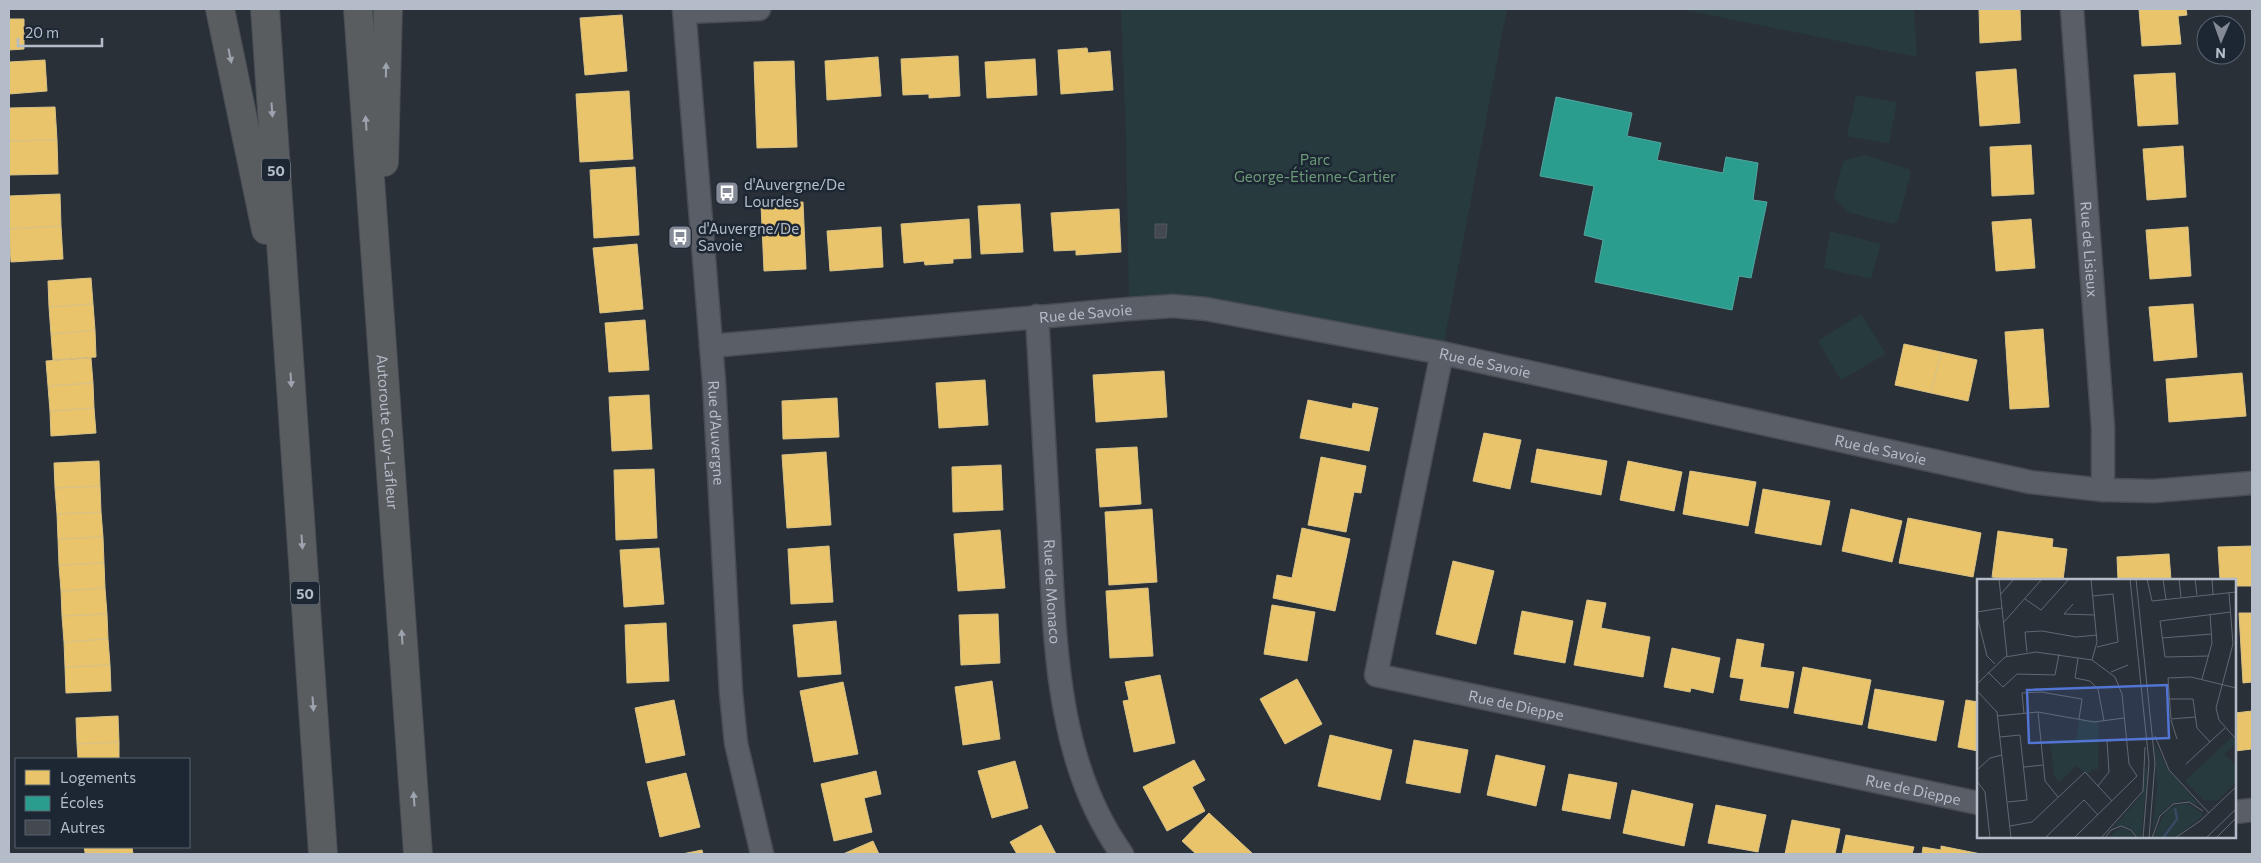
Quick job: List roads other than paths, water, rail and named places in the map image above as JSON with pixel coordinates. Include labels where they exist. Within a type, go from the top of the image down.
[{"type":"highway","points":[[220,9],[287,332]]},
{"type":"highway","name":"50","points":[[265,9],[324,854]]},
{"type":"highway","name":"Autoroute Guy-Lafleur","points":[[358,9],[418,854]]},
{"type":"highway","points":[[380,329],[388,9]]},
{"type":"street","points":[[685,10],[759,9]]},
{"type":"street","name":"Rue de Lisieux","points":[[2072,9],[2103,428],[2103,490]]},
{"type":"street","name":"Rue d'Auvergne","points":[[685,10],[711,346],[731,693],[736,744],[762,854]]},
{"type":"street","name":"Rue de Savoie","points":[[711,346],[1037,316],[1173,306],[1206,309],[1442,353],[2030,482],[2103,490],[2154,491],[2252,483]]},
{"type":"street","name":"Rue de Monaco","points":[[1037,316],[1054,614],[1061,684],[1080,774],[1094,808],[1122,854]]},
{"type":"street","name":"Rue de Dieppe","points":[[1442,353],[1376,675],[1977,803]]},
{"type":"street","points":[[2236,812],[2252,810]]},
{"type":"place","name":"d'Auvergne/De Lourdes","points":[[727,193]]},
{"type":"place","name":"d'Auvergne/De Savoie","points":[[680,237]]},
{"type":"park label","name":"Parc George-Étienne-Cartier","points":[[1315,168]]}]
